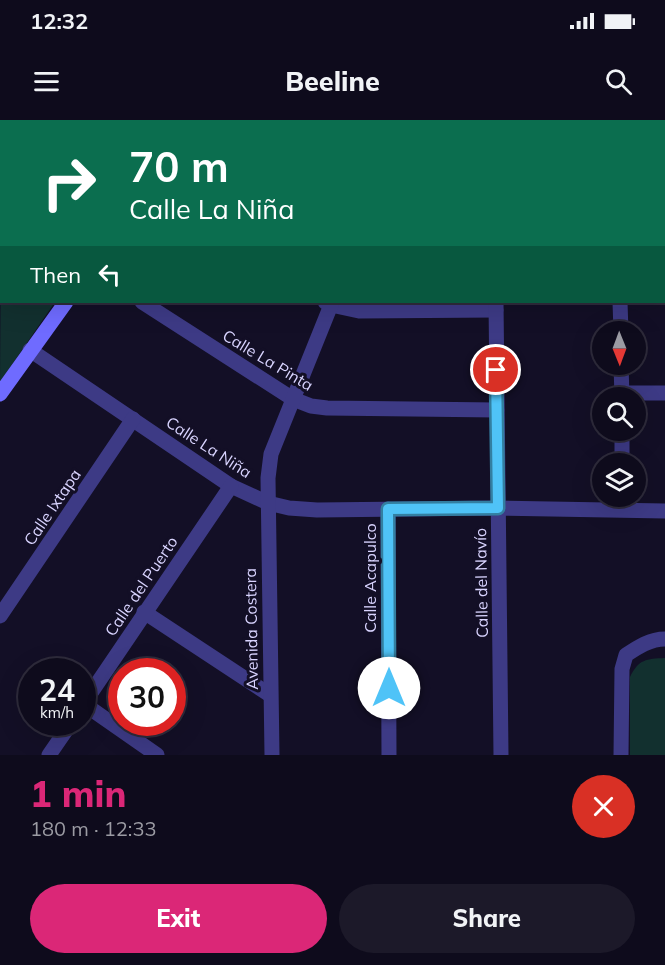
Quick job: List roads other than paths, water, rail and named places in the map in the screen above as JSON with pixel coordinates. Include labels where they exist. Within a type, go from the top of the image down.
[{"type":"street","points":[[0,394],[65,303]]},
{"type":"street","name":"Calle La Pinta","points":[[144,303],[293,399],[311,406],[497,410]]},
{"type":"street","points":[[268,503],[271,454],[328,303],[360,311],[496,306]]},
{"type":"street","points":[[620,303],[621,321]]},
{"type":"street","name":"Calle del Navío","points":[[496,306],[501,755]]},
{"type":"street","name":"Calle La Niña","points":[[30,350],[231,486],[268,503],[289,508],[308,509],[498,508],[665,511]]},
{"type":"street","points":[[646,394],[665,393]]},
{"type":"street","name":"Calle Ixtapa","points":[[0,616],[134,419]]},
{"type":"street","name":"Calle del Puerto","points":[[96,685],[231,486]]},
{"type":"street","name":"Avenida Costera","points":[[268,503],[272,755]]},
{"type":"street","name":"Calle Acapulco","points":[[388,509],[389,755]]},
{"type":"street","points":[[144,612],[270,695]]},
{"type":"street","points":[[621,755],[622,669],[626,655],[641,645],[657,639],[665,639]]},
{"type":"street","points":[[96,714],[157,755]]},
{"type":"street","points":[[49,755],[62,736]]}]
